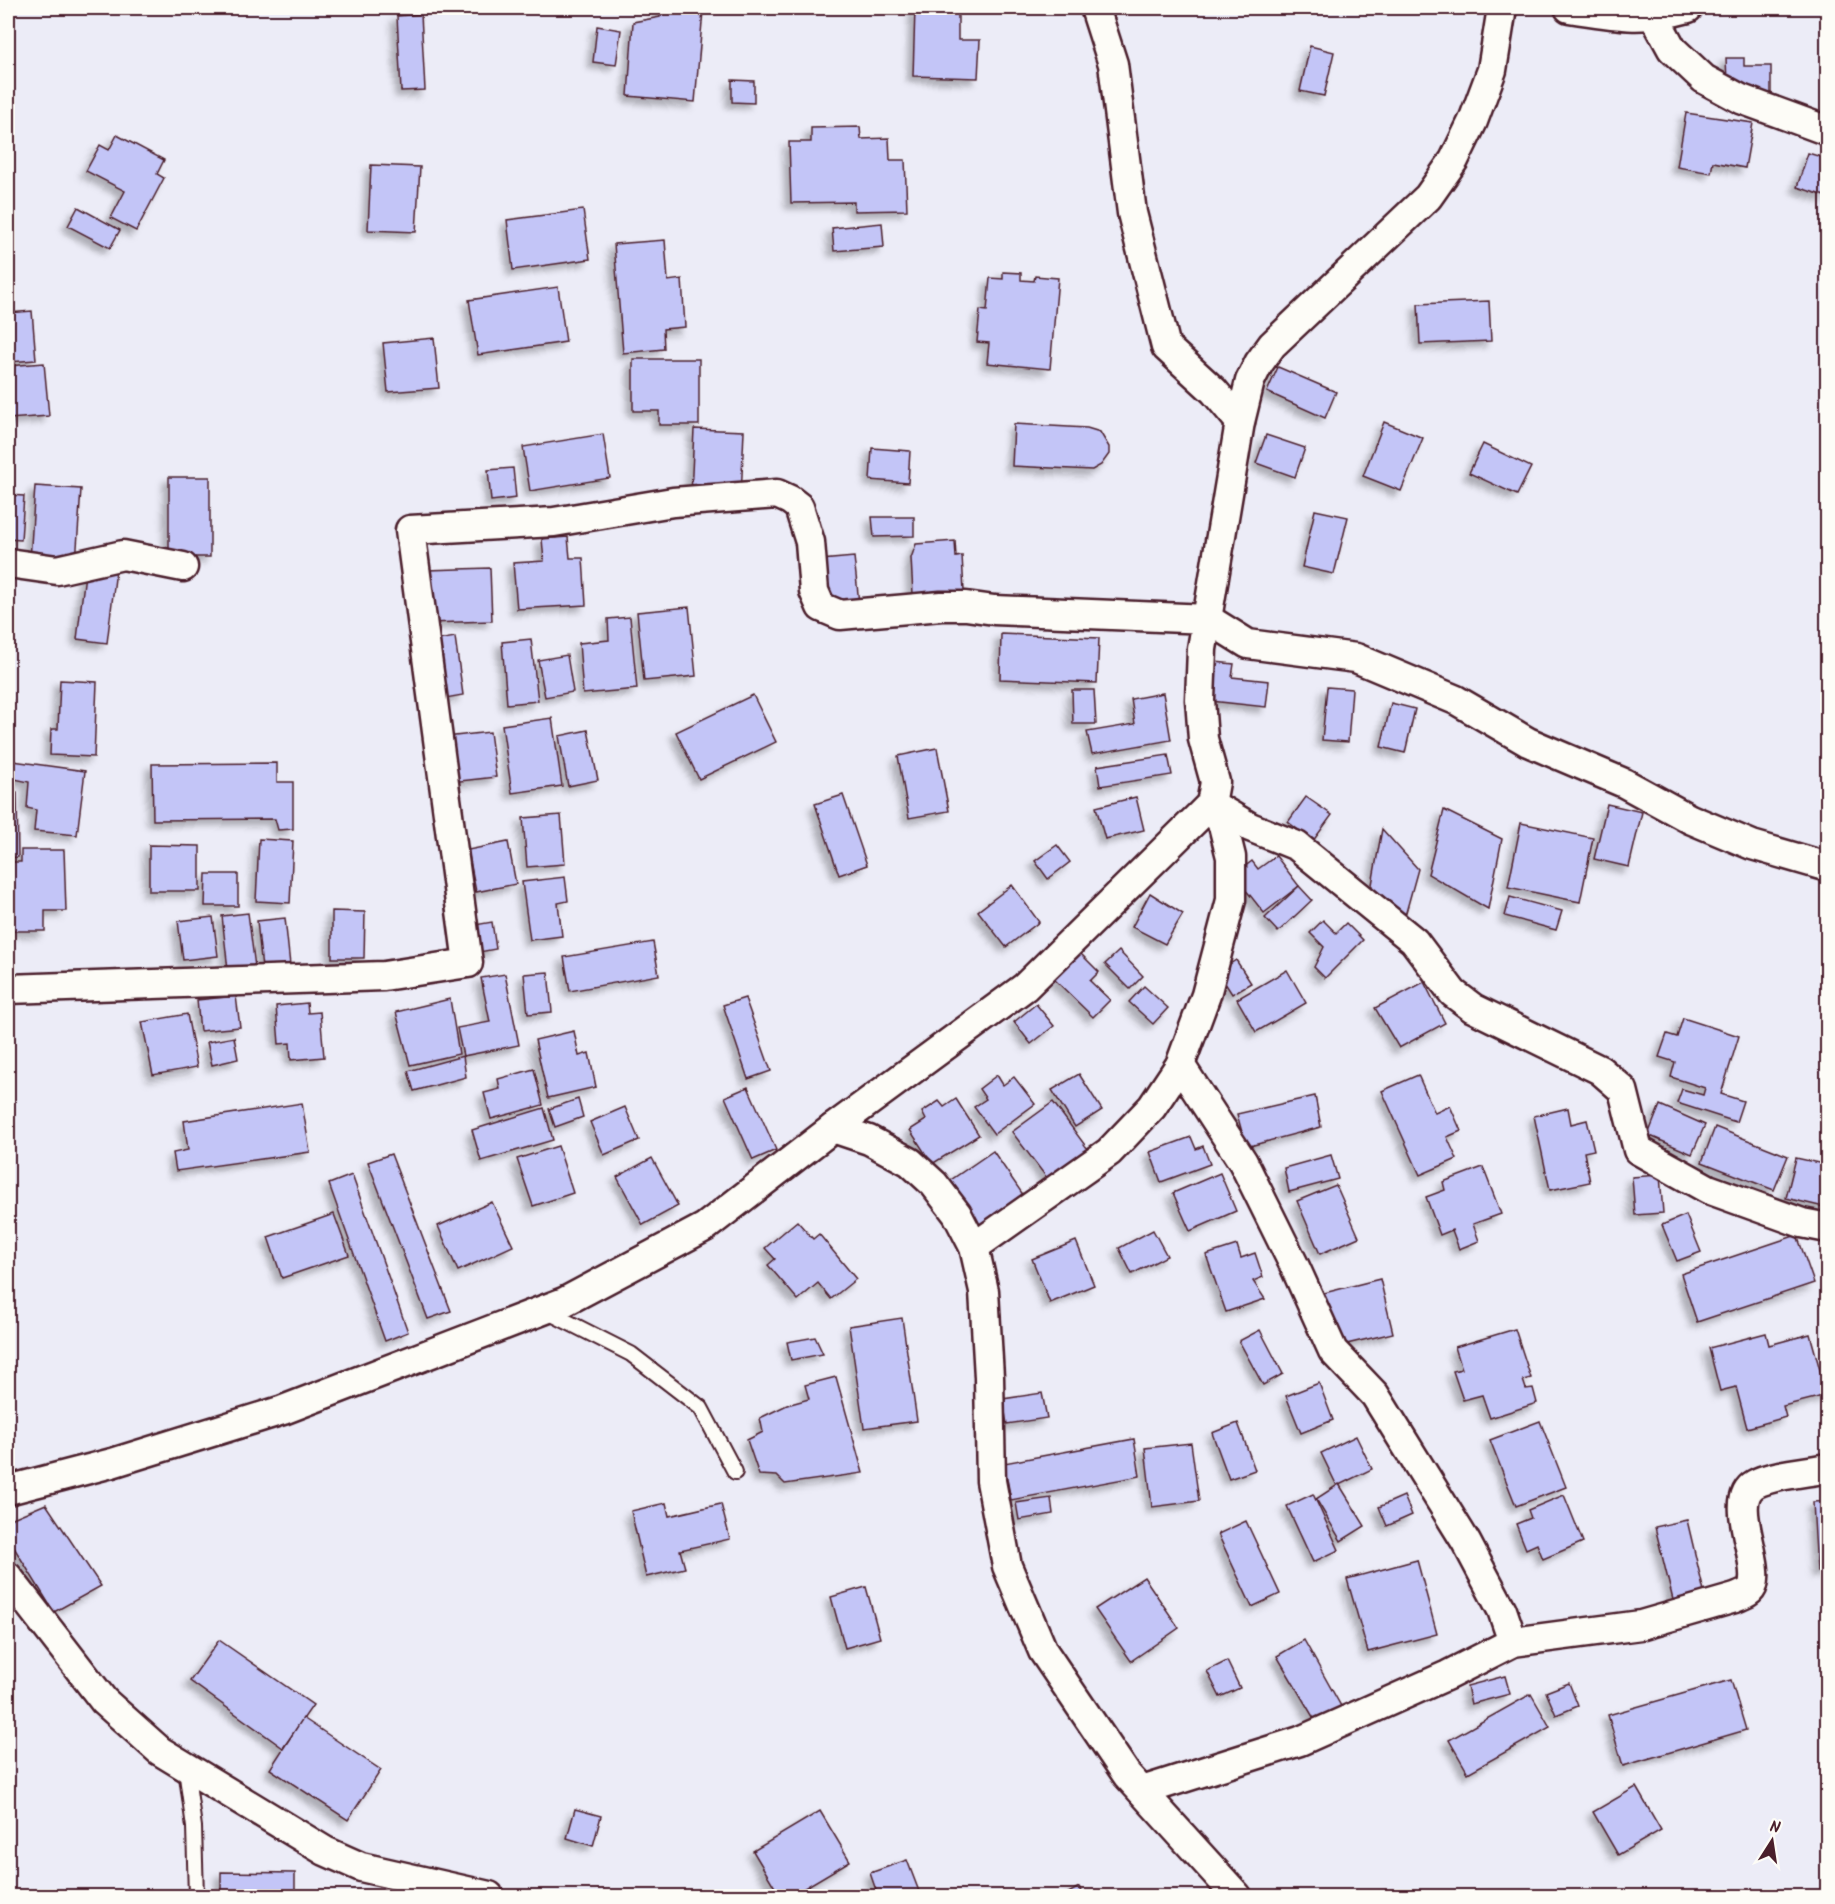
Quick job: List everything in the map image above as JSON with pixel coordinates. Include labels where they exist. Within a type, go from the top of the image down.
[{"type":"street","points":[[1095,8],[1113,64],[1132,213],[1166,346],[1214,392],[1240,422]]},
{"type":"street","points":[[8,1490],[112,1463],[283,1410],[564,1302],[705,1227],[833,1128],[1025,987],[1211,804],[1215,782],[1203,739],[1200,700],[1202,649],[1240,422],[1250,381],[1272,345],[1428,197],[1454,160],[1473,122],[1492,70],[1502,8]]},
{"type":"street","points":[[1569,8],[1621,16],[1654,16],[1688,8]]},
{"type":"street","points":[[1654,16],[1672,49],[1704,79],[1741,99],[1827,131]]},
{"type":"street","points":[[8,990],[384,976],[468,963],[410,530],[554,522],[673,502],[777,494],[800,507],[810,543],[814,591],[821,607],[840,615],[966,606],[994,610],[1208,620],[1248,644],[1356,658],[1456,700],[1528,742],[1623,783],[1690,819],[1752,845],[1827,867]]},
{"type":"street","points":[[8,563],[57,570],[123,555],[183,567]]},
{"type":"street","points":[[974,1247],[1109,1152],[1152,1107],[1180,1065],[1206,995],[1231,900],[1231,857],[1223,825],[1211,804]]},
{"type":"street","points":[[1211,804],[1250,827],[1297,846],[1414,941],[1453,993],[1473,1008],[1600,1070],[1623,1090],[1638,1150],[1708,1189],[1802,1223],[1827,1228]]},
{"type":"street","points":[[1180,1065],[1243,1162],[1296,1267],[1333,1351],[1375,1395],[1466,1542],[1502,1610],[1513,1642]]},
{"type":"street","points":[[833,1128],[869,1140],[910,1162],[934,1184],[951,1207],[974,1247],[984,1291],[989,1377],[991,1481],[1007,1566],[1043,1651],[1127,1775],[1237,1896]]},
{"type":"street","points":[[1142,1791],[1300,1741],[1448,1675],[1513,1642],[1641,1625],[1748,1593],[1753,1586],[1752,1557],[1743,1511],[1749,1488],[1757,1482],[1827,1468]]},
{"type":"street","points":[[8,1577],[104,1701],[160,1751],[325,1851],[361,1867],[489,1896]]},
{"type":"lane","points":[[544,1310],[630,1354],[701,1408],[735,1472]]},
{"type":"lane","points":[[185,1767],[194,1827],[196,1896]]},
{"type":"building","points":[[661,8],[703,11],[695,102],[628,96],[633,22],[660,17]]},
{"type":"building","points":[[915,8],[958,8],[958,40],[980,40],[978,78],[913,76]]},
{"type":"building","points":[[421,14],[425,90],[401,91],[397,16]]},
{"type":"building","points":[[597,26],[621,30],[616,65],[593,62]]},
{"type":"building","points":[[1310,46],[1334,52],[1324,96],[1300,91]]},
{"type":"building","points":[[1726,58],[1744,58],[1744,66],[1771,66],[1771,94],[1744,94],[1727,84]]},
{"type":"building","points":[[732,80],[754,81],[754,103],[732,102]]},
{"type":"building","points":[[1686,113],[1753,123],[1745,168],[1713,162],[1711,173],[1677,167]]},
{"type":"building","points":[[860,127],[861,139],[889,138],[890,160],[905,160],[907,210],[854,211],[854,202],[791,203],[789,142],[811,142],[811,128]]},
{"type":"building","points":[[117,135],[164,160],[157,174],[164,178],[136,231],[111,218],[125,191],[86,171],[100,145],[109,150]]},
{"type":"building","points":[[1808,153],[1828,159],[1828,197],[1797,187]]},
{"type":"building","points":[[371,165],[420,167],[416,232],[368,230]]},
{"type":"building","points":[[78,207],[120,230],[110,248],[68,226]]},
{"type":"building","points":[[8,209],[13,210],[11,237],[8,237]]},
{"type":"building","points":[[583,210],[590,259],[513,270],[507,220]]},
{"type":"building","points":[[882,223],[884,247],[834,251],[832,228]]},
{"type":"building","points":[[665,240],[668,281],[682,279],[685,327],[663,329],[664,349],[623,353],[614,244]]},
{"type":"building","points":[[1003,272],[1021,273],[1021,280],[1034,281],[1035,276],[1058,278],[1050,369],[987,363],[989,343],[977,342],[980,310],[987,311],[990,278],[1003,279]]},
{"type":"building","points":[[558,287],[566,342],[478,355],[469,300]]},
{"type":"building","points":[[1489,301],[1491,341],[1420,344],[1418,304]]},
{"type":"building","points":[[32,311],[36,360],[8,362],[8,313]]},
{"type":"building","points":[[434,338],[439,388],[388,392],[383,343]]},
{"type":"building","points":[[633,359],[699,359],[699,425],[659,425],[659,411],[633,411]]},
{"type":"building","points":[[44,363],[49,416],[8,419],[8,366]]},
{"type":"building","points":[[1278,367],[1336,392],[1325,418],[1267,392]]},
{"type":"building","points":[[1384,422],[1423,438],[1401,491],[1363,476]]},
{"type":"building","points":[[1014,424],[1087,428],[1100,432],[1109,447],[1109,454],[1101,465],[1092,470],[1012,466]]},
{"type":"building","points":[[694,429],[744,431],[741,497],[691,495]]},
{"type":"building","points":[[603,434],[610,478],[530,491],[523,447]]},
{"type":"building","points":[[1266,435],[1305,448],[1295,477],[1256,463]]},
{"type":"building","points":[[1483,444],[1531,467],[1517,495],[1469,473]]},
{"type":"building","points":[[872,448],[910,451],[908,483],[870,480]]},
{"type":"building","points":[[513,468],[516,498],[491,501],[488,470]]},
{"type":"building","points":[[169,477],[210,477],[210,557],[169,557]]},
{"type":"building","points":[[35,486],[81,489],[76,562],[30,560]]},
{"type":"building","points":[[8,495],[24,496],[21,540],[8,539]]},
{"type":"building","points":[[1315,510],[1348,517],[1334,574],[1302,567]]},
{"type":"building","points":[[872,517],[914,517],[914,536],[874,537]]},
{"type":"building","points":[[568,537],[570,558],[583,558],[586,605],[517,609],[513,563],[544,561],[542,539]]},
{"type":"building","points":[[955,541],[956,557],[962,556],[964,591],[913,594],[911,558],[916,544]]},
{"type":"building","points":[[854,557],[859,603],[827,607],[821,560]]},
{"type":"building","points":[[86,566],[116,570],[107,643],[77,639]]},
{"type":"building","points":[[490,568],[492,621],[428,623],[427,570]]},
{"type":"building","points":[[8,587],[12,588],[8,621]]},
{"type":"building","points":[[689,607],[696,676],[644,681],[637,612]]},
{"type":"building","points":[[630,617],[637,689],[583,694],[579,643],[609,640],[608,619]]},
{"type":"building","points":[[1001,634],[1099,638],[1097,683],[1000,679]]},
{"type":"building","points":[[455,637],[463,695],[440,699],[432,641]]},
{"type":"building","points":[[531,639],[538,701],[507,704],[502,642]]},
{"type":"building","points":[[567,655],[573,692],[545,697],[538,660]]},
{"type":"building","points":[[1215,662],[1234,664],[1232,677],[1269,681],[1266,707],[1211,701]]},
{"type":"building","points":[[60,680],[97,682],[94,757],[50,755],[51,729],[58,729]]},
{"type":"building","points":[[1327,687],[1352,689],[1348,742],[1322,740]]},
{"type":"building","points":[[1072,690],[1094,690],[1096,724],[1073,724]]},
{"type":"building","points":[[1163,693],[1171,740],[1092,754],[1087,732],[1135,724],[1131,699]]},
{"type":"building","points":[[753,695],[776,742],[699,779],[676,732]]},
{"type":"building","points":[[8,699],[12,700],[8,746]]},
{"type":"building","points":[[1391,703],[1415,709],[1405,753],[1381,747]]},
{"type":"building","points":[[552,718],[562,786],[512,793],[502,725]]},
{"type":"building","points":[[588,730],[598,780],[568,786],[559,736]]},
{"type":"building","points":[[490,732],[496,777],[451,782],[446,737]]},
{"type":"building","points":[[937,748],[949,811],[909,818],[898,756]]},
{"type":"building","points":[[1168,755],[1172,775],[1100,786],[1097,766]]},
{"type":"building","points":[[13,761],[85,771],[77,835],[34,831],[36,810],[27,808],[29,782],[10,778]]},
{"type":"building","points":[[277,763],[277,782],[293,782],[293,829],[278,830],[275,819],[153,820],[152,764]]},
{"type":"building","points":[[17,792],[18,857],[8,858],[8,793]]},
{"type":"building","points":[[843,795],[867,865],[839,875],[815,804]]},
{"type":"building","points":[[1136,797],[1144,830],[1105,839],[1096,807]]},
{"type":"building","points":[[1306,797],[1332,815],[1313,841],[1288,822]]},
{"type":"building","points":[[1607,804],[1642,812],[1629,867],[1594,859]]},
{"type":"building","points":[[1444,810],[1502,839],[1488,909],[1428,874]]},
{"type":"building","points":[[561,815],[565,864],[527,867],[523,818]]},
{"type":"building","points":[[1521,823],[1593,838],[1580,902],[1508,887]]},
{"type":"building","points":[[1382,829],[1418,869],[1405,916],[1371,890]]},
{"type":"building","points":[[259,839],[293,841],[290,903],[256,901]]},
{"type":"building","points":[[508,842],[516,884],[476,892],[468,850]]},
{"type":"building","points":[[149,845],[200,846],[200,891],[149,891]]},
{"type":"building","points":[[1057,845],[1070,862],[1048,879],[1035,861]]},
{"type":"building","points":[[21,850],[64,850],[66,911],[45,911],[45,931],[9,931],[10,862],[21,862]]},
{"type":"building","points":[[1276,856],[1299,886],[1264,913],[1234,875],[1252,861],[1258,869]]},
{"type":"building","points":[[206,874],[238,874],[238,906],[205,906]]},
{"type":"building","points":[[565,877],[568,901],[558,903],[562,936],[530,940],[522,882]]},
{"type":"building","points":[[1012,885],[1039,922],[1006,947],[978,911]]},
{"type":"building","points":[[1299,886],[1312,900],[1278,932],[1265,918]]},
{"type":"building","points":[[1150,893],[1183,914],[1165,944],[1132,927]]},
{"type":"building","points":[[1510,897],[1562,911],[1556,930],[1505,916]]},
{"type":"building","points":[[332,911],[365,912],[364,958],[332,958]]},
{"type":"building","points":[[248,913],[255,967],[228,970],[222,916]]},
{"type":"building","points":[[213,917],[218,956],[183,960],[178,921]]},
{"type":"building","points":[[285,918],[290,965],[262,968],[257,921]]},
{"type":"building","points":[[1323,920],[1336,933],[1346,923],[1363,940],[1325,978],[1314,967],[1324,947],[1310,933]]},
{"type":"building","points":[[492,922],[496,949],[474,953],[469,926]]},
{"type":"building","points":[[653,942],[659,975],[570,991],[564,957]]},
{"type":"building","points":[[1119,951],[1143,976],[1130,989],[1105,964]]},
{"type":"building","points":[[1080,953],[1099,972],[1090,981],[1110,1000],[1093,1017],[1054,979]]},
{"type":"building","points":[[1236,960],[1251,983],[1232,994],[1218,972]]},
{"type":"building","points":[[1287,970],[1306,1003],[1256,1032],[1237,999]]},
{"type":"building","points":[[548,972],[552,1012],[528,1014],[524,974]]},
{"type":"building","points":[[505,974],[519,1045],[463,1056],[457,1028],[490,1022],[481,978]]},
{"type":"building","points":[[1424,982],[1445,1023],[1399,1048],[1375,1008]]},
{"type":"building","points":[[1144,986],[1168,1008],[1153,1024],[1129,1002]]},
{"type":"building","points":[[236,996],[240,1027],[200,1031],[197,1000]]},
{"type":"building","points":[[745,998],[771,1071],[748,1079],[723,1005]]},
{"type":"building","points":[[450,999],[459,1054],[410,1065],[396,1012]]},
{"type":"building","points":[[307,1003],[308,1013],[320,1012],[324,1057],[291,1060],[290,1043],[279,1044],[276,1006]]},
{"type":"building","points":[[1036,1004],[1054,1026],[1031,1044],[1014,1022]]},
{"type":"building","points":[[187,1014],[197,1067],[153,1075],[142,1022]]},
{"type":"building","points":[[1683,1018],[1739,1036],[1721,1094],[1743,1101],[1736,1122],[1677,1103],[1682,1089],[1703,1095],[1705,1088],[1671,1077],[1675,1062],[1659,1057],[1667,1034],[1677,1037]]},
{"type":"building","points":[[574,1031],[579,1056],[589,1053],[596,1087],[548,1098],[535,1040]]},
{"type":"building","points":[[234,1037],[238,1059],[212,1065],[207,1042]]},
{"type":"building","points":[[463,1056],[466,1077],[414,1091],[408,1071]]},
{"type":"building","points":[[534,1069],[543,1105],[491,1119],[484,1093],[500,1089],[498,1079]]},
{"type":"building","points":[[1079,1074],[1102,1110],[1075,1127],[1052,1090]]},
{"type":"building","points":[[997,1075],[1003,1085],[1014,1077],[1035,1104],[994,1134],[974,1107],[986,1099],[979,1089]]},
{"type":"building","points":[[1418,1075],[1435,1113],[1450,1106],[1461,1131],[1447,1137],[1457,1159],[1420,1175],[1382,1091]]},
{"type":"building","points":[[748,1087],[776,1150],[753,1160],[725,1097]]},
{"type":"building","points":[[1315,1096],[1321,1127],[1246,1147],[1237,1114]]},
{"type":"building","points":[[578,1099],[583,1117],[555,1127],[549,1109]]},
{"type":"building","points":[[956,1099],[979,1135],[932,1164],[910,1130],[926,1120],[922,1112],[939,1101],[944,1107]]},
{"type":"building","points":[[1053,1102],[1093,1156],[1053,1186],[1012,1132]]},
{"type":"building","points":[[302,1103],[310,1152],[176,1171],[173,1153],[188,1150],[184,1121]]},
{"type":"building","points":[[1660,1105],[1705,1125],[1692,1154],[1648,1135]]},
{"type":"building","points":[[625,1107],[639,1140],[604,1155],[590,1122]]},
{"type":"building","points":[[544,1108],[553,1140],[481,1161],[472,1130]]},
{"type":"building","points":[[1568,1108],[1571,1124],[1587,1120],[1594,1150],[1584,1152],[1590,1182],[1550,1190],[1534,1116]]},
{"type":"building","points":[[1715,1127],[1788,1156],[1774,1190],[1702,1162]]},
{"type":"building","points":[[1191,1137],[1196,1149],[1203,1146],[1210,1164],[1161,1182],[1150,1152]]},
{"type":"building","points":[[558,1146],[573,1193],[533,1206],[517,1159]]},
{"type":"building","points":[[993,1151],[1026,1199],[979,1232],[945,1184]]},
{"type":"building","points":[[391,1154],[451,1311],[428,1319],[368,1162]]},
{"type":"building","points":[[1331,1155],[1338,1179],[1289,1192],[1284,1168]]},
{"type":"building","points":[[652,1158],[678,1206],[643,1225],[617,1177]]},
{"type":"building","points":[[1796,1158],[1828,1165],[1828,1208],[1786,1198]]},
{"type":"building","points":[[1483,1167],[1501,1214],[1473,1224],[1479,1241],[1459,1249],[1452,1230],[1440,1235],[1426,1197],[1445,1190],[1443,1182]]},
{"type":"building","points":[[1220,1173],[1236,1211],[1190,1231],[1173,1193]]},
{"type":"building","points":[[352,1175],[408,1332],[385,1341],[329,1184]]},
{"type":"building","points":[[1660,1175],[1663,1213],[1635,1215],[1632,1177]]},
{"type":"building","points":[[1336,1185],[1359,1237],[1320,1254],[1297,1201]]},
{"type":"building","points":[[492,1202],[513,1246],[458,1271],[438,1226]]},
{"type":"building","points":[[334,1214],[349,1255],[282,1278],[268,1237]]},
{"type":"building","points":[[1686,1215],[1701,1252],[1677,1261],[1662,1225]]},
{"type":"building","points":[[797,1221],[813,1239],[819,1234],[856,1279],[831,1299],[818,1283],[798,1300],[768,1265],[775,1259],[765,1248]]},
{"type":"building","points":[[1153,1230],[1167,1256],[1132,1274],[1119,1248]]},
{"type":"building","points":[[1797,1235],[1814,1283],[1697,1322],[1681,1274]]},
{"type":"building","points":[[1076,1241],[1094,1285],[1050,1303],[1032,1259]]},
{"type":"building","points":[[1237,1245],[1241,1258],[1255,1253],[1263,1277],[1253,1281],[1265,1299],[1226,1312],[1206,1255]]},
{"type":"building","points":[[1380,1279],[1393,1333],[1334,1347],[1320,1294]]},
{"type":"building","points":[[902,1318],[917,1421],[864,1428],[849,1326]]},
{"type":"building","points":[[1515,1329],[1531,1378],[1523,1380],[1526,1389],[1533,1388],[1537,1403],[1490,1418],[1482,1395],[1463,1400],[1453,1371],[1462,1369],[1455,1347]]},
{"type":"building","points":[[1260,1330],[1283,1374],[1263,1385],[1239,1341]]},
{"type":"building","points":[[1766,1333],[1769,1345],[1810,1334],[1827,1395],[1783,1406],[1786,1417],[1747,1428],[1736,1387],[1720,1391],[1709,1348]]},
{"type":"building","points":[[815,1337],[823,1354],[791,1360],[787,1342]]},
{"type":"building","points":[[836,1377],[863,1473],[785,1484],[777,1476],[759,1475],[747,1440],[763,1432],[760,1418],[787,1405],[809,1399],[805,1385]]},
{"type":"building","points":[[1319,1383],[1333,1420],[1301,1433],[1286,1396]]},
{"type":"building","points":[[1042,1393],[1047,1418],[1007,1424],[1003,1399]]},
{"type":"building","points":[[1540,1421],[1566,1487],[1516,1506],[1490,1440]]},
{"type":"building","points":[[1238,1423],[1255,1470],[1229,1479],[1212,1433]]},
{"type":"building","points":[[1356,1436],[1372,1469],[1337,1486],[1321,1453]]},
{"type":"building","points":[[1134,1439],[1140,1476],[1011,1500],[1004,1463]]},
{"type":"building","points":[[1191,1443],[1199,1501],[1152,1507],[1145,1448]]},
{"type":"building","points":[[1339,1484],[1365,1526],[1341,1541],[1316,1499]]},
{"type":"building","points":[[1313,1494],[1339,1550],[1313,1562],[1287,1506]]},
{"type":"building","points":[[1564,1495],[1583,1542],[1543,1559],[1537,1544],[1526,1549],[1516,1524],[1531,1518],[1528,1510]]},
{"type":"building","points":[[1404,1496],[1412,1515],[1387,1526],[1379,1507]]},
{"type":"building","points":[[1051,1498],[1053,1514],[1019,1520],[1016,1503]]},
{"type":"building","points":[[1828,1501],[1828,1570],[1817,1571],[1813,1502]]},
{"type":"building","points":[[666,1503],[669,1516],[721,1504],[730,1539],[680,1550],[685,1568],[646,1577],[631,1511]]},
{"type":"building","points":[[46,1504],[101,1586],[54,1612],[8,1538],[8,1520]]},
{"type":"building","points":[[1687,1520],[1704,1592],[1673,1600],[1655,1527]]},
{"type":"building","points":[[1246,1521],[1280,1594],[1252,1607],[1218,1534]]},
{"type":"building","points":[[1417,1560],[1437,1634],[1368,1652],[1347,1579]]},
{"type":"building","points":[[1144,1577],[1179,1628],[1131,1661],[1095,1609]]},
{"type":"building","points":[[866,1587],[880,1638],[845,1648],[831,1597]]},
{"type":"building","points":[[219,1640],[313,1705],[283,1748],[190,1681]]},
{"type":"building","points":[[1304,1640],[1342,1708],[1316,1722],[1277,1656]]},
{"type":"building","points":[[1227,1661],[1240,1688],[1220,1697],[1207,1671]]},
{"type":"building","points":[[1505,1676],[1510,1694],[1471,1704],[1467,1686]]},
{"type":"building","points":[[1731,1680],[1746,1730],[1623,1766],[1608,1715]]},
{"type":"building","points":[[1569,1683],[1578,1706],[1556,1715],[1546,1692]]},
{"type":"building","points":[[1531,1694],[1550,1727],[1468,1773],[1449,1740]]},
{"type":"building","points":[[303,1718],[381,1770],[348,1820],[270,1769]]},
{"type":"building","points":[[1636,1787],[1661,1830],[1618,1855],[1593,1812]]},
{"type":"building","points":[[575,1809],[601,1816],[593,1846],[567,1838]]},
{"type":"building","points":[[820,1811],[850,1861],[791,1896],[780,1896],[753,1851]]},
{"type":"building","points":[[907,1860],[920,1894],[878,1896],[870,1873]]},
{"type":"building","points":[[221,1872],[295,1873],[295,1896],[221,1896]]},
{"type":"building","points":[[1079,1887],[1085,1896],[1063,1896]]}]
